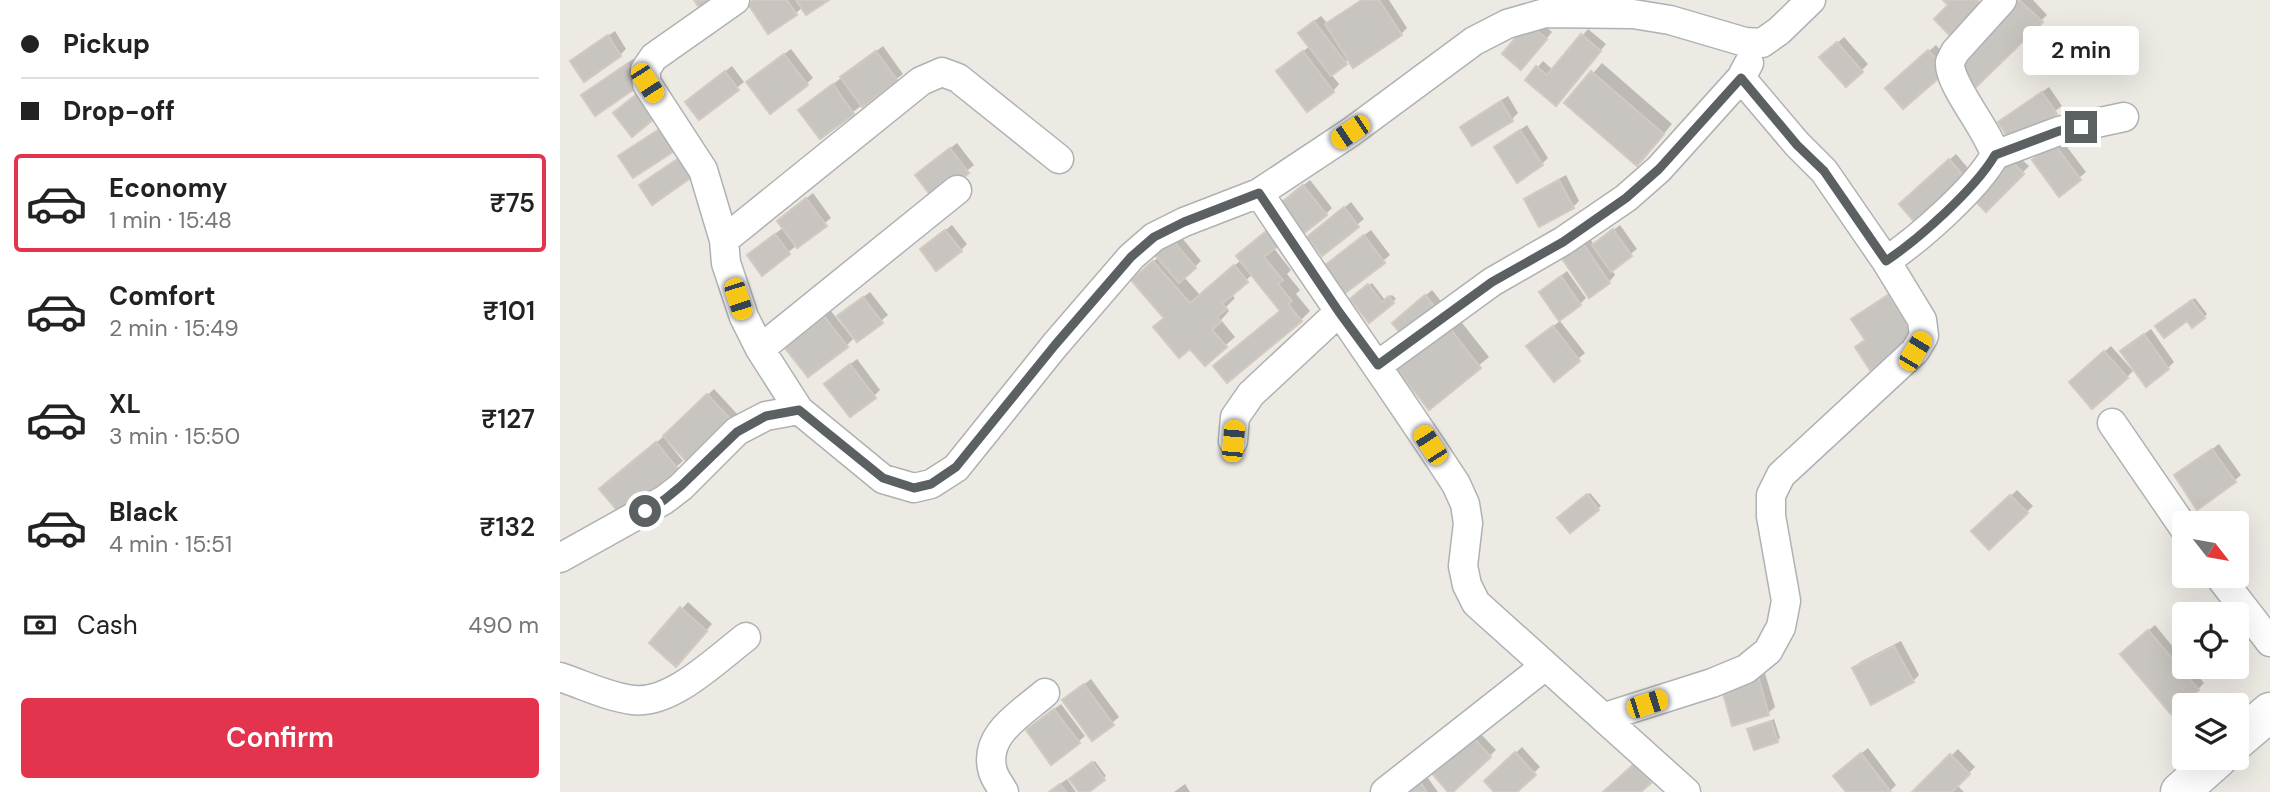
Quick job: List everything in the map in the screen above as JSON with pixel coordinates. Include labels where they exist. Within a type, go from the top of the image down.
[{"type":"main road","points":[[2249,730],[2270,712]]},
{"type":"main road","points":[[2180,792],[2205,770]]},
{"type":"street","points":[[735,0],[654,57],[645,70],[647,83],[703,170],[724,240],[726,263],[744,317],[760,349],[799,410],[883,478],[914,488],[931,484],[956,467],[1055,345],[1131,257],[1154,237],[1259,193],[1350,132],[1474,41],[1507,24],[1545,13],[1633,14],[1670,20],[1745,42],[1762,43]]},
{"type":"street","points":[[1378,365],[1492,282],[1563,242],[1626,198],[1659,169],[1741,78],[1762,43],[1779,31],[1811,0]]},
{"type":"street","points":[[1995,155],[1992,142],[1952,75],[1950,61],[2001,0]]},
{"type":"street","points":[[724,240],[921,81],[942,72],[958,78],[1059,159]]},
{"type":"street","points":[[1605,717],[1712,683],[1746,669],[1768,651],[1781,627],[1786,601],[1771,516],[1771,495],[1781,475],[1915,351],[1924,336],[1922,320],[1886,261],[1824,171],[1797,145],[1741,78]]},
{"type":"street","points":[[1886,261],[1908,247],[1949,208],[1988,167],[1995,155],[2059,131],[2124,117]]},
{"type":"street","points":[[760,349],[957,190]]},
{"type":"street","points":[[1259,193],[1457,484],[1465,504],[1468,523],[1463,566],[1467,585],[1476,603],[1686,792]]},
{"type":"street","points":[[1233,441],[1236,417],[1251,394],[1339,312]]},
{"type":"street","points":[[560,558],[664,500],[737,432],[766,416],[799,410]]},
{"type":"street","points":[[2112,423],[2172,511]]},
{"type":"street","points":[[2227,588],[2270,642]]},
{"type":"street","points":[[560,677],[613,696],[636,701],[656,699],[675,691],[746,637]]},
{"type":"street","points":[[1385,792],[1545,666]]},
{"type":"street","points":[[1004,792],[993,773],[991,754],[997,735],[1045,693]]},
{"type":"building","points":[[694,0],[713,0],[700,9]]},
{"type":"building","points":[[754,0],[787,0],[797,15],[768,34],[748,4]]},
{"type":"building","points":[[796,0],[829,0],[806,15]]},
{"type":"building","points":[[1362,0],[1379,0],[1402,35],[1353,68],[1325,24]]},
{"type":"building","points":[[1943,0],[1977,0],[1986,9],[1955,41],[1934,19],[1948,5]]},
{"type":"building","points":[[2019,0],[2043,22],[1976,87],[1954,63]]},
{"type":"building","points":[[1314,21],[1347,64],[1331,76],[1298,33]]},
{"type":"building","points":[[1528,23],[1547,39],[1521,70],[1502,54]]},
{"type":"building","points":[[1581,34],[1601,51],[1556,106],[1525,80],[1536,66],[1547,75]]},
{"type":"building","points":[[608,35],[621,56],[584,82],[570,61]]},
{"type":"building","points":[[1837,42],[1863,72],[1846,87],[1819,57]]},
{"type":"building","points":[[1928,50],[1947,71],[1903,109],[1885,88]]},
{"type":"building","points":[[876,51],[898,81],[862,107],[840,77]]},
{"type":"building","points":[[1303,51],[1334,92],[1307,112],[1276,71]]},
{"type":"building","points":[[784,54],[808,85],[770,114],[746,82]]},
{"type":"building","points":[[627,64],[640,85],[595,116],[581,95]]},
{"type":"building","points":[[725,71],[739,90],[699,120],[685,102]]},
{"type":"building","points":[[1591,71],[1664,134],[1637,166],[1564,103]]},
{"type":"building","points":[[833,84],[854,114],[820,139],[798,110]]},
{"type":"building","points":[[642,90],[661,113],[632,137],[613,113]]},
{"type":"building","points":[[2042,92],[2057,114],[2012,144],[1998,122]]},
{"type":"building","points":[[1501,101],[1513,121],[1472,146],[1460,127]]},
{"type":"building","points":[[664,126],[679,148],[633,178],[618,156]]},
{"type":"building","points":[[1520,130],[1543,165],[1517,183],[1494,147]]},
{"type":"building","points":[[2054,143],[2081,180],[2059,197],[2032,160]]},
{"type":"building","points":[[950,148],[969,173],[934,200],[915,175]]},
{"type":"building","points":[[2006,156],[2024,174],[1986,212],[1969,195]]},
{"type":"building","points":[[679,158],[692,177],[652,205],[639,185]]},
{"type":"building","points":[[1949,159],[1968,181],[1918,226],[1899,204]]},
{"type":"building","points":[[1559,180],[1574,208],[1539,227],[1524,199]]},
{"type":"building","points":[[1303,185],[1327,215],[1304,233],[1281,203]]},
{"type":"building","points":[[806,198],[827,226],[797,248],[777,221]]},
{"type":"building","points":[[1344,207],[1359,227],[1322,256],[1307,237]]},
{"type":"building","points":[[1276,223],[1288,238],[1264,257],[1283,280],[1278,284],[1292,301],[1288,304],[1302,321],[1227,383],[1213,366],[1280,311],[1236,256]]},
{"type":"building","points":[[1613,229],[1632,256],[1611,272],[1592,245]]},
{"type":"building","points":[[945,230],[962,251],[936,271],[920,249]]},
{"type":"building","points":[[775,234],[790,254],[762,276],[747,255]]},
{"type":"building","points":[[1364,235],[1385,263],[1345,293],[1324,266]]},
{"type":"building","points":[[1171,238],[1196,268],[1179,283],[1153,253]]},
{"type":"building","points":[[1582,242],[1610,283],[1589,298],[1561,257]]},
{"type":"building","points":[[1153,261],[1190,303],[1234,265],[1248,282],[1222,304],[1227,309],[1217,317],[1221,322],[1212,330],[1227,347],[1205,366],[1190,349],[1179,358],[1153,327],[1164,318],[1131,280]]},
{"type":"building","points":[[1561,276],[1581,305],[1559,321],[1539,292]]},
{"type":"building","points":[[1368,284],[1382,302],[1389,296],[1394,303],[1369,323],[1350,299]]},
{"type":"building","points":[[1425,295],[1439,312],[1406,340],[1392,323]]},
{"type":"building","points":[[1888,295],[1917,339],[1870,370],[1855,347],[1865,340],[1851,319]]},
{"type":"building","points":[[863,297],[883,323],[857,342],[837,316]]},
{"type":"building","points":[[2192,300],[2205,318],[2192,328],[2187,321],[2164,338],[2155,326]]},
{"type":"building","points":[[824,316],[848,347],[808,377],[784,347]]},
{"type":"building","points":[[1445,322],[1481,368],[1429,410],[1393,364]]},
{"type":"building","points":[[1553,326],[1580,361],[1554,382],[1526,346]]},
{"type":"building","points":[[2144,334],[2169,369],[2146,387],[2120,351]]},
{"type":"building","points":[[2104,351],[2128,378],[2092,409],[2069,382]]},
{"type":"building","points":[[850,364],[876,398],[850,417],[824,384]]},
{"type":"building","points":[[707,394],[734,423],[690,465],[663,436]]},
{"type":"building","points":[[656,442],[678,469],[622,516],[599,489]]},
{"type":"building","points":[[2212,449],[2236,482],[2197,510],[2174,475]]},
{"type":"building","points":[[1587,494],[1599,510],[1570,533],[1557,518]]},
{"type":"building","points":[[2010,495],[2028,513],[1989,550],[1971,531]]},
{"type":"building","points":[[680,607],[707,631],[676,667],[649,643]]},
{"type":"building","points":[[2148,630],[2172,658],[2172,679],[2190,679],[2199,690],[2196,693],[2172,693],[2171,714],[2120,654]]},
{"type":"building","points":[[1894,646],[1914,682],[1871,705],[1852,668]]},
{"type":"building","points":[[1758,675],[1769,715],[1732,726],[1721,686]]},
{"type":"building","points":[[1084,684],[1114,725],[1092,741],[1062,700]]},
{"type":"building","points":[[1054,709],[1080,743],[1051,765],[1026,730]]},
{"type":"building","points":[[1771,721],[1778,742],[1754,750],[1747,729]]},
{"type":"building","points":[[1470,734],[1491,757],[1453,792],[1448,792],[1430,771]]},
{"type":"building","points":[[1515,752],[1536,775],[1517,792],[1494,792],[1484,781]]},
{"type":"building","points":[[1861,753],[1891,792],[1846,792],[1833,776]]},
{"type":"building","points":[[1950,754],[1970,774],[1952,792],[1912,792]]},
{"type":"building","points":[[1092,762],[1105,780],[1089,792],[1079,792],[1069,779]]},
{"type":"building","points":[[1634,764],[1651,783],[1641,792],[1603,792]]},
{"type":"building","points":[[1418,779],[1427,792],[1401,792]]},
{"type":"building","points":[[1060,784],[1066,792],[1049,792]]},
{"type":"route","points":[[645,511],[681,486],[737,432],[766,416],[799,410],[883,478],[914,488],[931,484],[956,467],[1131,257],[1154,237],[1184,222],[1259,193],[1378,365],[1492,282],[1563,242],[1626,198],[1659,169],[1741,78],[1797,145],[1824,171],[1886,261],[1908,247],[1949,208],[1988,167],[1995,155],[2059,131],[2081,127]]}]
